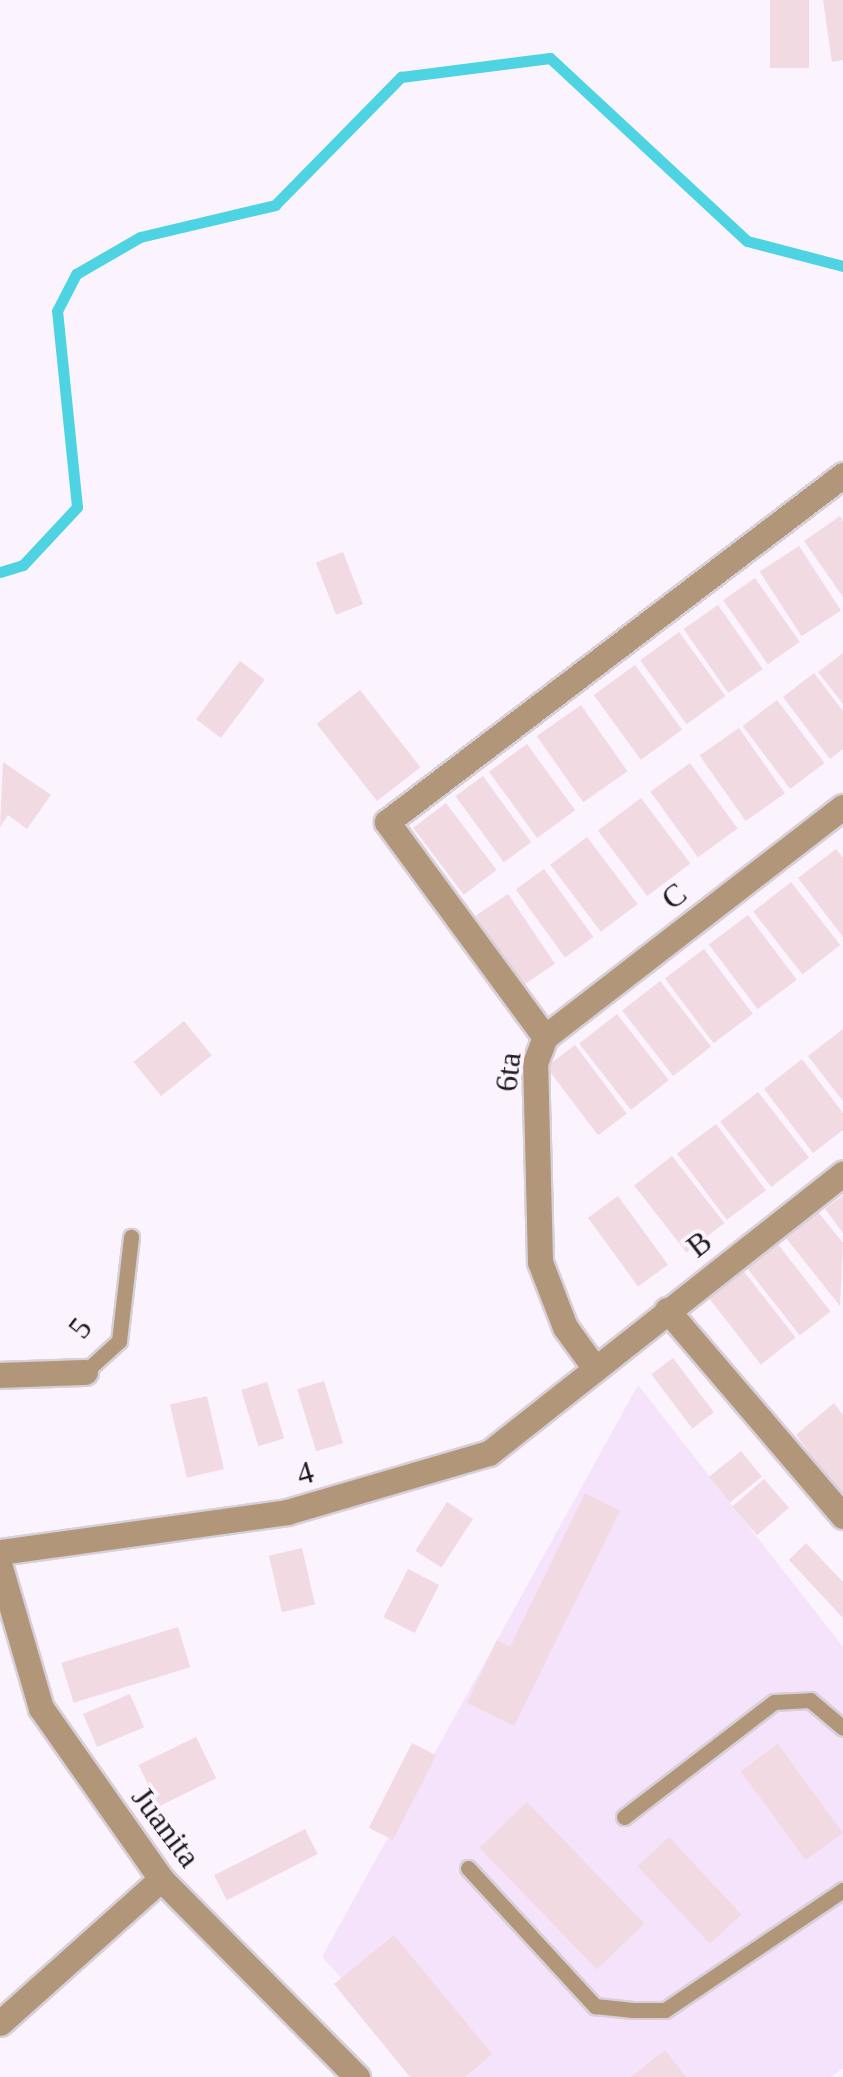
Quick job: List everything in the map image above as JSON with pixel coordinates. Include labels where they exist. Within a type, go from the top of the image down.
[{"type":"street","name":"6ta","points":[[594,1366],[565,1327],[540,1262],[535,1063],[545,1037],[388,822],[843,475]]},
{"type":"street","name":"C","points":[[545,1037],[843,807]]},
{"type":"street","name":"B","points":[[594,1366],[843,1173]]},
{"type":"street","points":[[667,1310],[843,1516]]},
{"type":"street","name":"4","points":[[0,1552],[287,1512],[490,1453],[594,1366]]},
{"type":"street","name":"5","points":[[0,1375],[85,1372]]},
{"type":"street","name":"Juanita","points":[[0,1567],[40,1708],[161,1879],[357,2077]]},
{"type":"street","points":[[0,2024],[161,1879]]},
{"type":"lane","name":"5","points":[[85,1372],[118,1341],[130,1237]]},
{"type":"lane","points":[[624,1817],[774,1702],[810,1700],[843,1728]]},
{"type":"lane","points":[[468,1868],[596,2006],[632,2010],[665,2010],[843,1890]]},
{"type":"shaded area","points":[[638,1385],[843,1647],[843,2068],[831,2077],[433,2077],[322,1957]]},
{"type":"building","points":[[770,0],[809,0],[809,68],[770,68]]},
{"type":"building","points":[[823,0],[843,0],[843,60],[832,62]]},
{"type":"building","points":[[840,516],[843,521],[843,597],[804,541]]},
{"type":"building","points":[[799,546],[841,611],[802,636],[760,572]]},
{"type":"building","points":[[343,552],[363,604],[336,615],[316,562]]},
{"type":"building","points":[[755,578],[800,642],[768,664],[723,600]]},
{"type":"building","points":[[718,605],[763,669],[728,693],[684,629]]},
{"type":"building","points":[[679,632],[725,696],[687,724],[640,660]]},
{"type":"building","points":[[843,653],[843,704],[818,672]]},
{"type":"building","points":[[240,661],[265,680],[221,738],[196,719]]},
{"type":"building","points":[[635,665],[682,730],[641,760],[594,695]]},
{"type":"building","points":[[814,673],[843,711],[843,749],[830,759],[783,697]]},
{"type":"building","points":[[360,690],[420,767],[377,801],[317,724]]},
{"type":"building","points":[[777,700],[825,763],[790,789],[743,726]]},
{"type":"building","points":[[581,705],[627,771],[583,802],[537,736]]},
{"type":"building","points":[[739,728],[785,794],[746,821],[700,756]]},
{"type":"building","points":[[527,744],[575,810],[537,838],[489,772]]},
{"type":"building","points":[[3,762],[51,795],[27,829],[8,815],[0,827]]},
{"type":"building","points":[[690,763],[738,829],[698,857],[650,792]]},
{"type":"building","points":[[483,776],[531,842],[504,862],[455,796]]},
{"type":"building","points":[[641,798],[690,863],[647,896],[598,830]]},
{"type":"building","points":[[446,803],[497,870],[464,895],[413,828]]},
{"type":"building","points":[[587,837],[638,904],[601,932],[550,865]]},
{"type":"building","points":[[836,849],[843,858],[843,937],[798,878]]},
{"type":"building","points":[[544,869],[593,937],[565,958],[516,890]]},
{"type":"building","points":[[791,882],[840,945],[802,975],[753,912]]},
{"type":"building","points":[[508,894],[555,964],[523,985],[476,916]]},
{"type":"building","points":[[748,915],[797,980],[758,1009],[709,944]]},
{"type":"building","points":[[704,949],[753,1014],[714,1043],[665,978]]},
{"type":"building","points":[[660,981],[711,1046],[673,1076],[622,1011]]},
{"type":"building","points":[[617,1014],[669,1080],[631,1110],[579,1044]]},
{"type":"building","points":[[184,1021],[212,1055],[161,1096],[133,1062]]},
{"type":"building","points":[[843,1029],[843,1101],[808,1056]]},
{"type":"building","points":[[575,1045],[627,1114],[598,1135],[546,1067]]},
{"type":"building","points":[[802,1059],[843,1113],[843,1130],[813,1153],[764,1089]]},
{"type":"building","points":[[758,1092],[809,1157],[771,1187],[720,1122]]},
{"type":"building","points":[[716,1124],[766,1190],[727,1220],[677,1153]]},
{"type":"building","points":[[672,1156],[724,1223],[687,1253],[634,1186]]},
{"type":"building","points":[[843,1195],[843,1233],[825,1209]]},
{"type":"building","points":[[618,1196],[668,1265],[638,1287],[588,1218]]},
{"type":"building","points":[[818,1212],[843,1243],[840,1306],[786,1238]]},
{"type":"building","points":[[777,1243],[831,1312],[800,1336],[746,1267]]},
{"type":"building","points":[[742,1269],[796,1338],[761,1365],[707,1296]]},
{"type":"building","points":[[673,1358],[714,1412],[692,1429],[651,1374]]},
{"type":"building","points":[[324,1381],[343,1443],[316,1451],[297,1389]]},
{"type":"building","points":[[267,1382],[284,1438],[258,1446],[241,1390]]},
{"type":"building","points":[[207,1396],[224,1469],[187,1478],[170,1405]]},
{"type":"building","points":[[834,1403],[843,1415],[843,1498],[796,1435]]},
{"type":"building","points":[[741,1451],[762,1477],[730,1502],[709,1477]]},
{"type":"building","points":[[764,1479],[789,1508],[757,1535],[732,1507]]},
{"type":"building","points":[[585,1493],[620,1511],[514,1726],[467,1703],[497,1640],[510,1647]]},
{"type":"building","points":[[447,1502],[473,1519],[441,1568],[415,1551]]},
{"type":"building","points":[[806,1543],[843,1582],[843,1618],[789,1560]]},
{"type":"building","points":[[302,1548],[315,1605],[282,1612],[269,1556]]},
{"type":"building","points":[[408,1569],[439,1585],[415,1633],[383,1617]]},
{"type":"building","points":[[178,1627],[190,1667],[74,1703],[61,1663]]},
{"type":"building","points":[[130,1694],[144,1727],[97,1747],[83,1714]]},
{"type":"building","points":[[196,1737],[216,1778],[159,1806],[138,1765]]},
{"type":"building","points":[[412,1743],[436,1755],[393,1840],[369,1828]]},
{"type":"building","points":[[778,1744],[843,1833],[805,1860],[741,1771]]},
{"type":"building","points":[[527,1802],[644,1924],[597,1969],[480,1848]]},
{"type":"building","points":[[305,1829],[318,1854],[227,1900],[214,1875]]},
{"type":"building","points":[[669,1837],[741,1915],[710,1944],[638,1866]]},
{"type":"building","points":[[394,1935],[492,2054],[465,2077],[410,2077],[334,1984]]},
{"type":"building","points":[[665,2050],[686,2077],[631,2077]]},
{"type":"waterway","points":[[0,572],[23,565],[77,507],[57,311],[76,274],[140,237],[275,205],[401,77],[550,58],[747,241],[843,266]]}]
